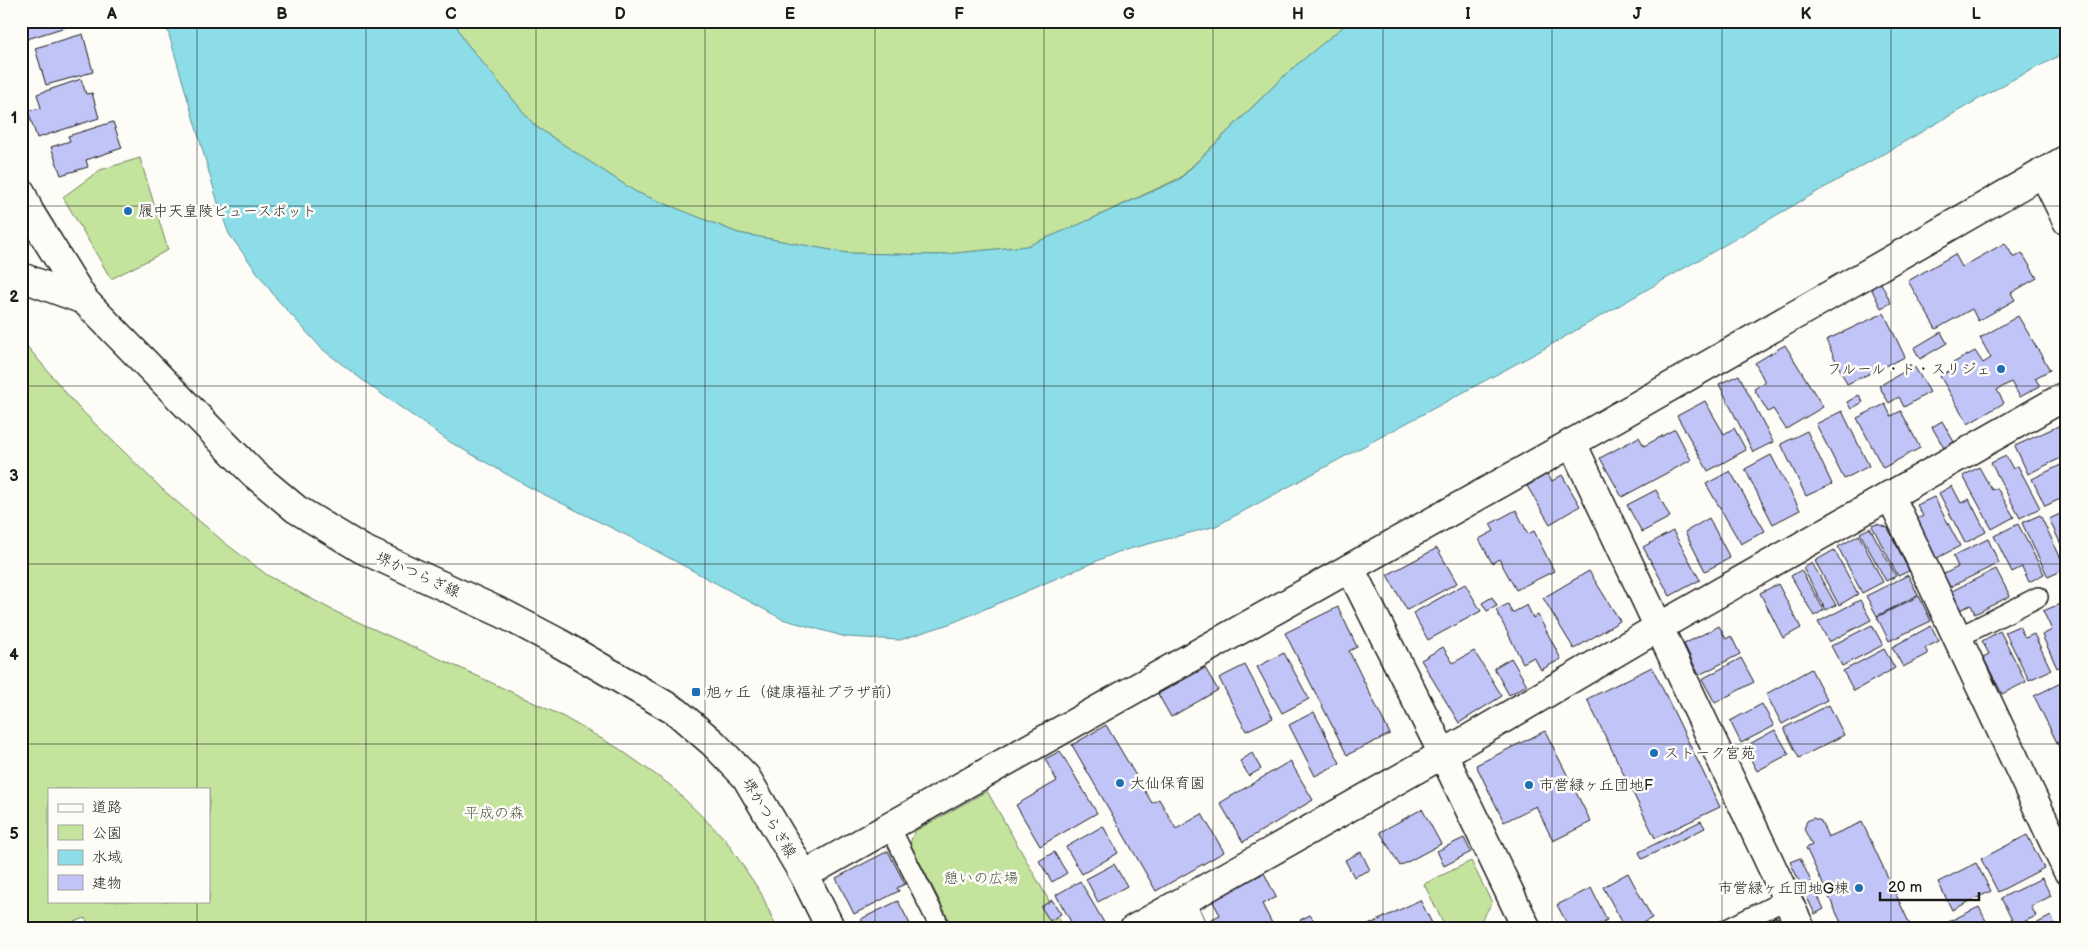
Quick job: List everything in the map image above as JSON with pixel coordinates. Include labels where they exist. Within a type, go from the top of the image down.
[{"type":"street","points":[[804,875],[1572,444],[2067,159]]},
{"type":"street","points":[[2043,172],[2067,221]]},
{"type":"street","name":"堺かつらぎ線","points":[[21,192],[28,211],[84,300],[253,473],[296,509],[362,549],[504,614],[559,643],[676,712],[713,743],[746,777],[804,875],[831,929]]},
{"type":"street","points":[[21,278],[84,300]]},
{"type":"street","points":[[1134,929],[1443,754],[1659,627],[2067,395]]},
{"type":"street","points":[[1572,444],[1801,929]]},
{"type":"street","points":[[1890,495],[2067,870]]},
{"type":"street","points":[[1350,568],[1443,754],[1527,929]]},
{"type":"street","points":[[1181,902],[1193,929]]},
{"type":"lane","points":[[1957,638],[2038,597]]},
{"type":"lane","points":[[890,827],[941,929]]},
{"type":"lane","points":[[1727,929],[1787,899]]},
{"type":"green space","points":[[454,21],[1350,21],[1288,72],[1180,178],[1078,225],[1027,246],[936,255],[847,253],[738,233],[636,192],[535,126],[464,40]]},
{"type":"green space","points":[[140,158],[168,250],[111,279],[63,197],[100,170]]},
{"type":"green space","name":"平成の森","points":[[21,339],[77,406],[162,489],[225,543],[267,575],[336,612],[560,715],[618,748],[670,785],[725,839],[761,893],[777,929],[91,929],[85,918],[69,924],[21,929]]},
{"type":"green space","name":"憩いの広場","points":[[987,791],[1065,929],[954,929],[910,843],[915,831]]},
{"type":"green space","points":[[1471,861],[1492,903],[1476,929],[1446,929],[1424,884]]},
{"type":"water","points":[[165,21],[454,21],[464,40],[535,126],[636,192],[738,233],[847,253],[936,255],[1027,246],[1180,179],[1288,72],[1350,21],[2067,21],[2067,52],[2012,80],[1540,351],[1216,526],[1118,552],[952,623],[900,640],[846,637],[782,619],[636,540],[531,488],[450,442],[373,388],[322,349],[276,298],[229,234],[220,210]]},
{"type":"building","points":[[21,21],[78,21],[78,23],[21,41]]},
{"type":"building","points":[[83,34],[93,72],[46,85],[35,48]]},
{"type":"building","points":[[81,79],[86,94],[92,93],[99,118],[37,138],[28,111],[41,108],[37,94]]},
{"type":"building","points":[[113,122],[122,148],[86,160],[88,167],[61,175],[51,147],[70,141],[68,136]]},
{"type":"building","points":[[2005,243],[2014,258],[2022,253],[2037,278],[2011,293],[2015,300],[1978,321],[1972,309],[1936,329],[1908,281],[1955,254],[1962,267]]},
{"type":"building","points":[[1880,281],[1891,303],[1881,308],[1870,286]]},
{"type":"building","points":[[1884,313],[1905,357],[1847,384],[1826,340]]},
{"type":"building","name":"フルール・ド・スリジェ","points":[[2018,316],[2050,370],[2035,378],[2040,386],[2020,397],[2011,382],[1997,390],[2004,403],[1968,424],[1940,376],[1956,367],[1953,363],[1975,351],[1983,363],[1991,358],[1980,338]]},
{"type":"building","points":[[1941,332],[1947,343],[1920,359],[1914,348]]},
{"type":"building","points":[[1785,345],[1823,407],[1786,429],[1773,409],[1768,412],[1754,389],[1765,382],[1755,363]]},
{"type":"building","points":[[1914,366],[1930,392],[1904,407],[1899,397],[1889,403],[1879,386]]},
{"type":"building","points":[[1739,375],[1773,442],[1753,452],[1719,384]]},
{"type":"building","points":[[1859,395],[1863,402],[1851,409],[1847,402]]},
{"type":"building","points":[[1705,401],[1724,434],[1734,428],[1746,450],[1708,471],[1677,416]]},
{"type":"building","points":[[1885,404],[1891,416],[1901,411],[1920,448],[1883,468],[1857,418]]},
{"type":"building","points":[[1842,411],[1869,466],[1844,479],[1816,424]]},
{"type":"building","points":[[1942,421],[1954,442],[1944,448],[1932,427]]},
{"type":"building","points":[[2067,422],[2067,455],[2028,474],[2015,446]]},
{"type":"building","points":[[1675,429],[1691,460],[1622,497],[1600,458],[1639,437],[1644,446]]},
{"type":"building","points":[[1807,431],[1832,484],[1806,496],[1781,444]]},
{"type":"building","points":[[1771,455],[1800,510],[1773,524],[1745,469]]},
{"type":"building","points":[[2006,456],[2013,469],[2018,466],[2040,508],[2020,518],[1991,463]]},
{"type":"building","points":[[2067,462],[2067,496],[2045,506],[2032,479]]},
{"type":"building","points":[[1979,467],[1992,490],[1997,488],[2014,517],[1992,529],[1963,476]]},
{"type":"building","points":[[1730,471],[1765,531],[1741,544],[1706,484]]},
{"type":"building","points":[[1547,474],[1552,481],[1562,475],[1580,506],[1550,524],[1527,486]]},
{"type":"building","points":[[1952,486],[1961,503],[1969,499],[1986,532],[1965,543],[1939,493]]},
{"type":"building","points":[[1656,490],[1670,517],[1642,532],[1627,505]]},
{"type":"building","points":[[1934,497],[1960,546],[1935,559],[1915,520],[1923,516],[1917,505]]},
{"type":"building","points":[[1516,510],[1528,534],[1534,531],[1554,571],[1516,590],[1499,559],[1492,563],[1479,539],[1494,531],[1490,524]]},
{"type":"building","points":[[2067,511],[2067,554],[2066,555],[2049,519]]},
{"type":"building","points":[[2040,515],[2066,569],[2048,577],[2022,523]]},
{"type":"building","points":[[1709,518],[1730,558],[1705,571],[1685,532]]},
{"type":"building","points":[[1877,524],[1888,528],[1909,571],[1898,576],[1872,526]]},
{"type":"building","points":[[2018,524],[2044,574],[2029,582],[2022,567],[2012,572],[1994,536]]},
{"type":"building","points":[[1870,528],[1896,576],[1886,581],[1860,533]]},
{"type":"building","points":[[1673,531],[1700,580],[1670,596],[1643,547]]},
{"type":"building","points":[[1859,535],[1883,582],[1862,593],[1838,547]]},
{"type":"building","points":[[1988,539],[1999,563],[1948,588],[1942,575],[1958,567],[1953,556]]},
{"type":"building","points":[[1437,548],[1457,583],[1407,610],[1387,575]]},
{"type":"building","points":[[1834,550],[1858,594],[1839,605],[1815,561]]},
{"type":"building","points":[[1812,563],[1836,605],[1826,610],[1803,568]]},
{"type":"building","points":[[1996,569],[2010,596],[1975,614],[1971,605],[1959,610],[1950,592]]},
{"type":"building","points":[[1801,570],[1824,610],[1814,616],[1791,576]]},
{"type":"building","points":[[1589,571],[1620,621],[1574,649],[1543,598]]},
{"type":"building","points":[[1908,575],[1918,595],[1877,616],[1866,596]]},
{"type":"building","points":[[1465,584],[1481,611],[1428,640],[1413,613]]},
{"type":"building","points":[[1778,584],[1801,628],[1783,638],[1760,593]]},
{"type":"building","points":[[1919,596],[1931,621],[1889,641],[1877,617]]},
{"type":"building","points":[[1492,597],[1497,606],[1487,611],[1482,603]]},
{"type":"building","points":[[2067,597],[2067,612],[2060,600]]},
{"type":"building","points":[[1860,600],[1871,620],[1829,642],[1818,622]]},
{"type":"building","points":[[1508,604],[1512,613],[1527,605],[1533,618],[1538,615],[1561,659],[1541,670],[1534,657],[1523,663],[1496,610]]},
{"type":"building","points":[[2060,604],[2067,620],[2067,663],[2057,668],[2042,635],[2052,630],[2043,611]]},
{"type":"building","points":[[1338,607],[1357,647],[1349,651],[1390,734],[1347,755],[1285,633]]},
{"type":"building","points":[[1872,625],[1883,645],[1842,666],[1831,646]]},
{"type":"building","points":[[1719,626],[1726,639],[1731,636],[1740,654],[1699,675],[1684,644]]},
{"type":"building","points":[[1931,626],[1939,641],[1925,648],[1928,654],[1903,667],[1892,647]]},
{"type":"building","points":[[2019,626],[2025,638],[2034,634],[2051,670],[2029,680],[2005,632]]},
{"type":"building","points":[[2000,631],[2026,682],[2002,694],[1983,657],[1989,654],[1982,641]]},
{"type":"building","points":[[1443,647],[1453,663],[1474,651],[1502,696],[1459,723],[1421,660]]},
{"type":"building","points":[[1884,649],[1895,668],[1854,691],[1843,671]]},
{"type":"building","points":[[1284,653],[1309,699],[1282,713],[1257,667]]},
{"type":"building","points":[[1511,658],[1527,685],[1509,695],[1494,668]]},
{"type":"building","points":[[1741,658],[1754,682],[1715,703],[1702,679]]},
{"type":"building","points":[[1245,665],[1273,718],[1246,731],[1219,678]]},
{"type":"building","name":"ストーク宮苑","points":[[1652,667],[1720,807],[1655,838],[1587,699]]},
{"type":"building","points":[[1205,668],[1218,690],[1171,717],[1158,694]]},
{"type":"building","points":[[1811,669],[1827,700],[1782,724],[1766,694]]},
{"type":"building","points":[[2067,680],[2067,763],[2034,696]]},
{"type":"building","points":[[1762,704],[1774,726],[1741,743],[1730,721]]},
{"type":"building","points":[[1829,705],[1844,735],[1799,758],[1784,728]]},
{"type":"building","points":[[1314,712],[1340,763],[1315,776],[1289,725]]},
{"type":"building","points":[[1106,725],[1152,803],[1159,799],[1176,829],[1202,814],[1224,852],[1156,891],[1072,745]]},
{"type":"building","points":[[1775,730],[1789,754],[1757,771],[1744,747]]},
{"type":"building","name":"市営緑ヶ丘団地F","points":[[1545,731],[1591,822],[1553,841],[1536,806],[1504,822],[1476,765]]},
{"type":"building","points":[[1060,751],[1097,813],[1040,846],[1016,805],[1057,781],[1045,759]]},
{"type":"building","points":[[1252,753],[1261,769],[1249,776],[1240,761]]},
{"type":"building","points":[[1290,761],[1313,800],[1243,842],[1220,803]]},
{"type":"building","points":[[1422,809],[1441,844],[1400,866],[1380,832]]},
{"type":"building","name":"市営緑ヶ丘団地G棟","points":[[1813,818],[1821,821],[1828,837],[1862,822],[1912,929],[1844,929],[1806,848],[1812,845],[1804,829],[1807,821]]},
{"type":"building","points":[[1701,821],[1705,828],[1642,859],[1639,852]]},
{"type":"building","points":[[1103,826],[1118,853],[1082,874],[1066,847]]},
{"type":"building","points":[[2027,835],[2044,868],[1998,892],[1981,859]]},
{"type":"building","points":[[1464,838],[1471,852],[1444,866],[1437,851]]},
{"type":"building","points":[[888,851],[905,884],[897,888],[899,891],[854,914],[836,878]]},
{"type":"building","points":[[1054,852],[1067,873],[1052,882],[1039,861]]},
{"type":"building","points":[[1361,852],[1370,870],[1354,877],[1345,860]]},
{"type":"building","points":[[1800,858],[1824,909],[1815,914],[1790,862]]},
{"type":"building","points":[[1976,863],[1991,891],[1952,910],[1938,882]]},
{"type":"building","points":[[1114,864],[1127,886],[1098,902],[1086,879]]},
{"type":"building","points":[[1264,873],[1276,897],[1262,904],[1275,929],[1212,929],[1208,921],[1220,915],[1212,900]]},
{"type":"building","points":[[1628,873],[1652,918],[1631,929],[1626,929],[1603,887]]},
{"type":"building","points":[[2042,878],[2051,896],[2031,906],[2036,916],[2015,926],[2001,898]]},
{"type":"building","points":[[1080,881],[1106,926],[1101,929],[1075,929],[1056,895]]},
{"type":"building","points":[[1591,888],[1607,920],[1590,929],[1570,929],[1557,905]]},
{"type":"building","points":[[1052,900],[1061,914],[1050,921],[1041,907]]},
{"type":"building","points":[[1420,900],[1435,929],[1360,929]]},
{"type":"building","points":[[898,901],[911,926],[906,929],[866,929],[861,919]]},
{"type":"building","points":[[1979,907],[1990,929],[1951,929],[1948,922]]},
{"type":"building","points":[[1310,915],[1317,925],[1305,929],[1300,920]]},
{"type":"building","points":[[2051,916],[2057,929],[2026,929]]},
{"type":"building","points":[[1777,917],[1782,929],[1752,929]]},
{"type":"building","points":[[1829,922],[1833,929],[1822,929],[1820,926]]},
{"type":"place","name":"履中天皇陵ビュースポット","points":[[128,211]]},
{"type":"place","name":"フルール・ド・スリジェ","points":[[2001,369]]},
{"type":"place","name":"旭ヶ丘（健康福祉プラザ前）","points":[[696,692]]},
{"type":"place","name":"ストーク宮苑","points":[[1654,753]]},
{"type":"place","name":"大仙保育園","points":[[1120,783]]},
{"type":"place","name":"市営緑ヶ丘団地F","points":[[1529,785]]},
{"type":"place","name":"市営緑ヶ丘団地G棟","points":[[1859,888]]}]
